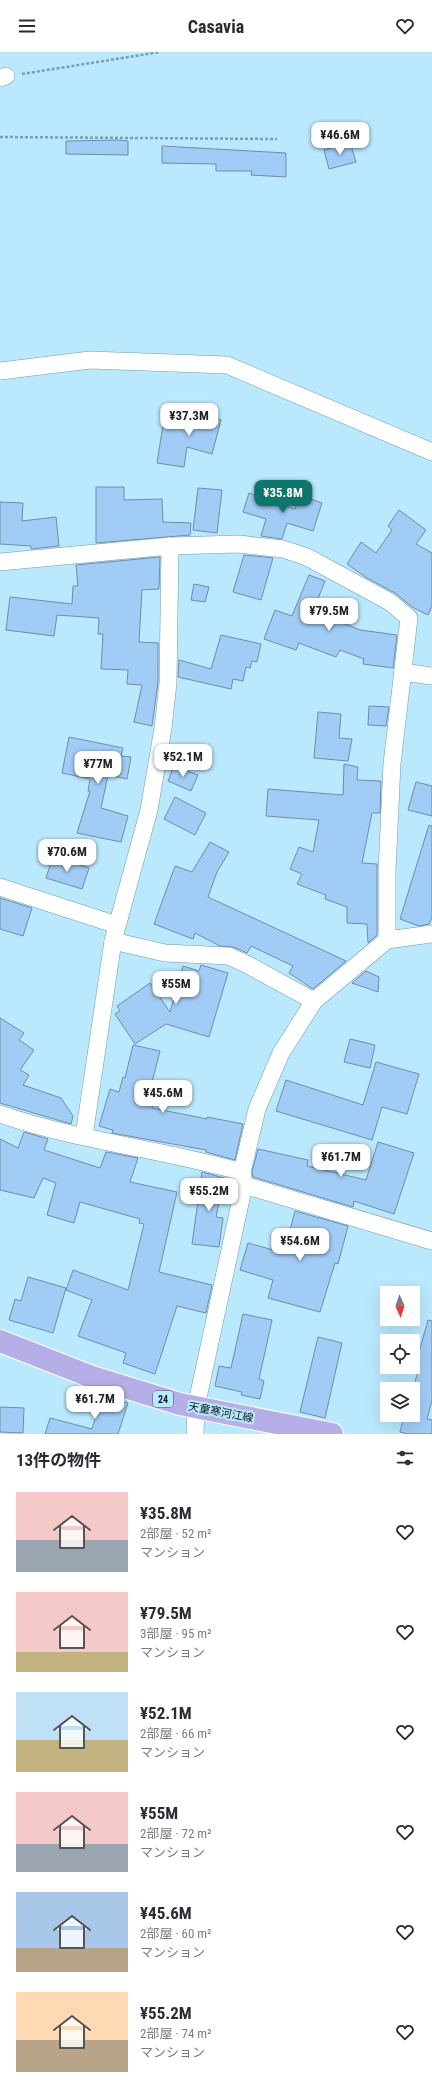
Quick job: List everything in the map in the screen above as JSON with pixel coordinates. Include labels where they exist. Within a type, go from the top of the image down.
[{"type":"main road","name":"天童寒河江線","points":[[0,1341],[92,1377],[180,1404],[332,1434]]},
{"type":"street","points":[[0,371],[90,360],[227,365],[432,452]]},
{"type":"street","points":[[0,562],[170,546],[239,544],[283,549],[307,557],[390,602],[408,618],[392,764],[387,871],[387,940]]},
{"type":"street","points":[[84,1136],[113,941],[149,810],[163,728],[168,683],[170,546]]},
{"type":"street","points":[[403,672],[432,676]]},
{"type":"street","points":[[0,887],[117,925]]},
{"type":"street","points":[[195,1434],[196,1407],[257,1109],[281,1053],[314,1001],[387,940],[432,934]]},
{"type":"street","points":[[113,941],[165,953],[229,956],[314,1001]]},
{"type":"street","points":[[0,1114],[44,1127],[203,1161],[243,1179],[432,1241]]},
{"type":"path","points":[[3,77],[160,52]]},
{"type":"path","points":[[0,137],[277,139]]},
{"type":"building","points":[[66,141],[128,141],[128,155],[66,154]]},
{"type":"building","points":[[350,142],[356,162],[329,169],[324,150]]},
{"type":"building","points":[[162,146],[286,153],[286,177],[251,175],[252,171],[216,171],[216,164],[162,163]]},
{"type":"building","points":[[191,405],[210,410],[208,416],[221,420],[212,454],[187,447],[184,467],[157,463],[163,425],[185,428]]},
{"type":"building","points":[[96,487],[124,487],[124,500],[162,499],[163,522],[191,523],[190,535],[96,543]]},
{"type":"building","points":[[198,488],[222,490],[217,533],[193,530]]},
{"type":"building","points":[[249,493],[295,509],[299,495],[322,503],[313,531],[287,523],[282,539],[261,536],[266,519],[243,512]]},
{"type":"building","points":[[0,502],[23,503],[22,521],[56,517],[59,546],[31,549],[31,546],[0,544]]},
{"type":"building","points":[[399,510],[426,530],[416,544],[432,553],[432,606],[428,615],[412,607],[395,593],[367,578],[347,564],[361,542],[376,553],[392,530],[388,526]]},
{"type":"building","points":[[244,555],[273,558],[261,600],[233,592]]},
{"type":"building","points":[[160,557],[159,589],[142,590],[139,642],[158,643],[158,682],[152,726],[134,722],[142,685],[127,684],[128,670],[101,669],[103,634],[98,634],[99,618],[57,615],[54,636],[6,630],[10,597],[72,604],[73,586],[78,586],[76,565]]},
{"type":"building","points":[[309,575],[325,581],[313,611],[360,630],[397,635],[393,668],[363,664],[364,659],[340,650],[336,657],[299,643],[296,650],[264,639],[275,610],[292,616]]},
{"type":"building","points":[[194,584],[209,587],[205,602],[191,600]]},
{"type":"building","points":[[221,635],[261,644],[257,662],[252,661],[250,668],[246,667],[243,681],[233,679],[231,689],[178,677],[179,660],[211,669]]},
{"type":"building","points":[[369,706],[389,707],[386,726],[368,725]]},
{"type":"building","points":[[318,712],[341,714],[339,738],[352,739],[348,761],[314,758]]},
{"type":"building","points":[[69,737],[123,748],[121,756],[131,757],[127,779],[108,775],[101,808],[128,816],[121,842],[77,833],[90,791],[88,791],[90,779],[62,773]]},
{"type":"building","points":[[344,764],[358,767],[357,780],[381,781],[380,813],[372,813],[362,863],[377,864],[377,935],[368,943],[367,924],[347,923],[347,907],[325,899],[326,895],[297,884],[302,874],[290,869],[299,847],[313,852],[319,820],[266,816],[268,789],[343,795]]},
{"type":"building","points":[[174,766],[198,775],[191,791],[168,781]]},
{"type":"building","points":[[416,782],[432,786],[432,816],[408,810]]},
{"type":"building","points":[[175,797],[206,813],[195,835],[164,819]]},
{"type":"building","points":[[429,825],[432,826],[432,918],[429,924],[419,926],[400,919]]},
{"type":"building","points":[[210,842],[229,852],[217,872],[208,897],[346,961],[313,989],[289,973],[293,966],[251,946],[247,953],[233,947],[220,946],[195,933],[193,939],[154,924],[175,866],[192,872]]},
{"type":"building","points":[[53,856],[89,868],[82,889],[46,878]]},
{"type":"building","points":[[0,898],[32,908],[23,936],[0,929]]},
{"type":"building","points":[[201,965],[228,973],[209,1037],[166,1024],[135,1044],[115,1014],[120,1011],[117,1006],[150,983],[170,1012],[183,966],[199,971]]},
{"type":"building","points":[[366,971],[379,977],[378,992],[352,983]]},
{"type":"building","points":[[0,1018],[24,1033],[19,1040],[34,1050],[20,1070],[29,1075],[23,1085],[61,1098],[73,1116],[71,1124],[0,1103]]},
{"type":"building","points":[[350,1039],[375,1045],[370,1068],[344,1062]]},
{"type":"building","points":[[133,1045],[160,1051],[151,1086],[158,1088],[152,1108],[207,1119],[207,1117],[243,1124],[235,1160],[206,1152],[206,1150],[112,1133],[113,1130],[99,1126],[110,1089],[119,1092],[123,1077],[125,1078]]},
{"type":"building","points":[[376,1062],[419,1074],[407,1114],[382,1107],[372,1140],[276,1111],[286,1080],[363,1105]]},
{"type":"building","points":[[24,1132],[48,1139],[44,1150],[100,1168],[106,1152],[138,1158],[130,1182],[177,1192],[159,1272],[212,1285],[206,1313],[177,1306],[155,1374],[123,1363],[126,1353],[78,1336],[92,1300],[66,1290],[73,1270],[128,1290],[144,1224],[139,1223],[140,1219],[80,1202],[74,1223],[47,1215],[56,1183],[43,1178],[34,1198],[0,1190],[0,1139],[18,1148]]},
{"type":"building","points":[[378,1142],[414,1153],[394,1214],[354,1201],[353,1207],[253,1177],[252,1172],[258,1149],[308,1160],[307,1166],[366,1180]]},
{"type":"building","points":[[202,1172],[224,1178],[216,1217],[223,1218],[219,1247],[192,1244]]},
{"type":"building","points":[[295,1211],[348,1226],[338,1264],[335,1263],[320,1312],[268,1298],[273,1280],[240,1270],[248,1243],[284,1253]]},
{"type":"building","points":[[28,1277],[66,1288],[53,1333],[9,1320],[15,1299],[21,1301]]},
{"type":"building","points":[[243,1314],[272,1320],[259,1379],[264,1381],[260,1399],[241,1395],[242,1392],[215,1386],[219,1366],[231,1368]]},
{"type":"building","points":[[428,1320],[432,1321],[432,1400],[427,1419],[432,1420],[432,1434],[408,1434],[400,1432],[402,1422],[420,1422],[420,1382],[415,1382],[417,1374],[420,1374],[420,1349]]},
{"type":"building","points":[[318,1337],[342,1343],[325,1418],[300,1412]]},
{"type":"building","points":[[102,1396],[128,1403],[118,1434],[45,1434],[50,1418],[92,1429]]},
{"type":"building","points":[[0,1407],[24,1408],[23,1433],[0,1432]]}]
